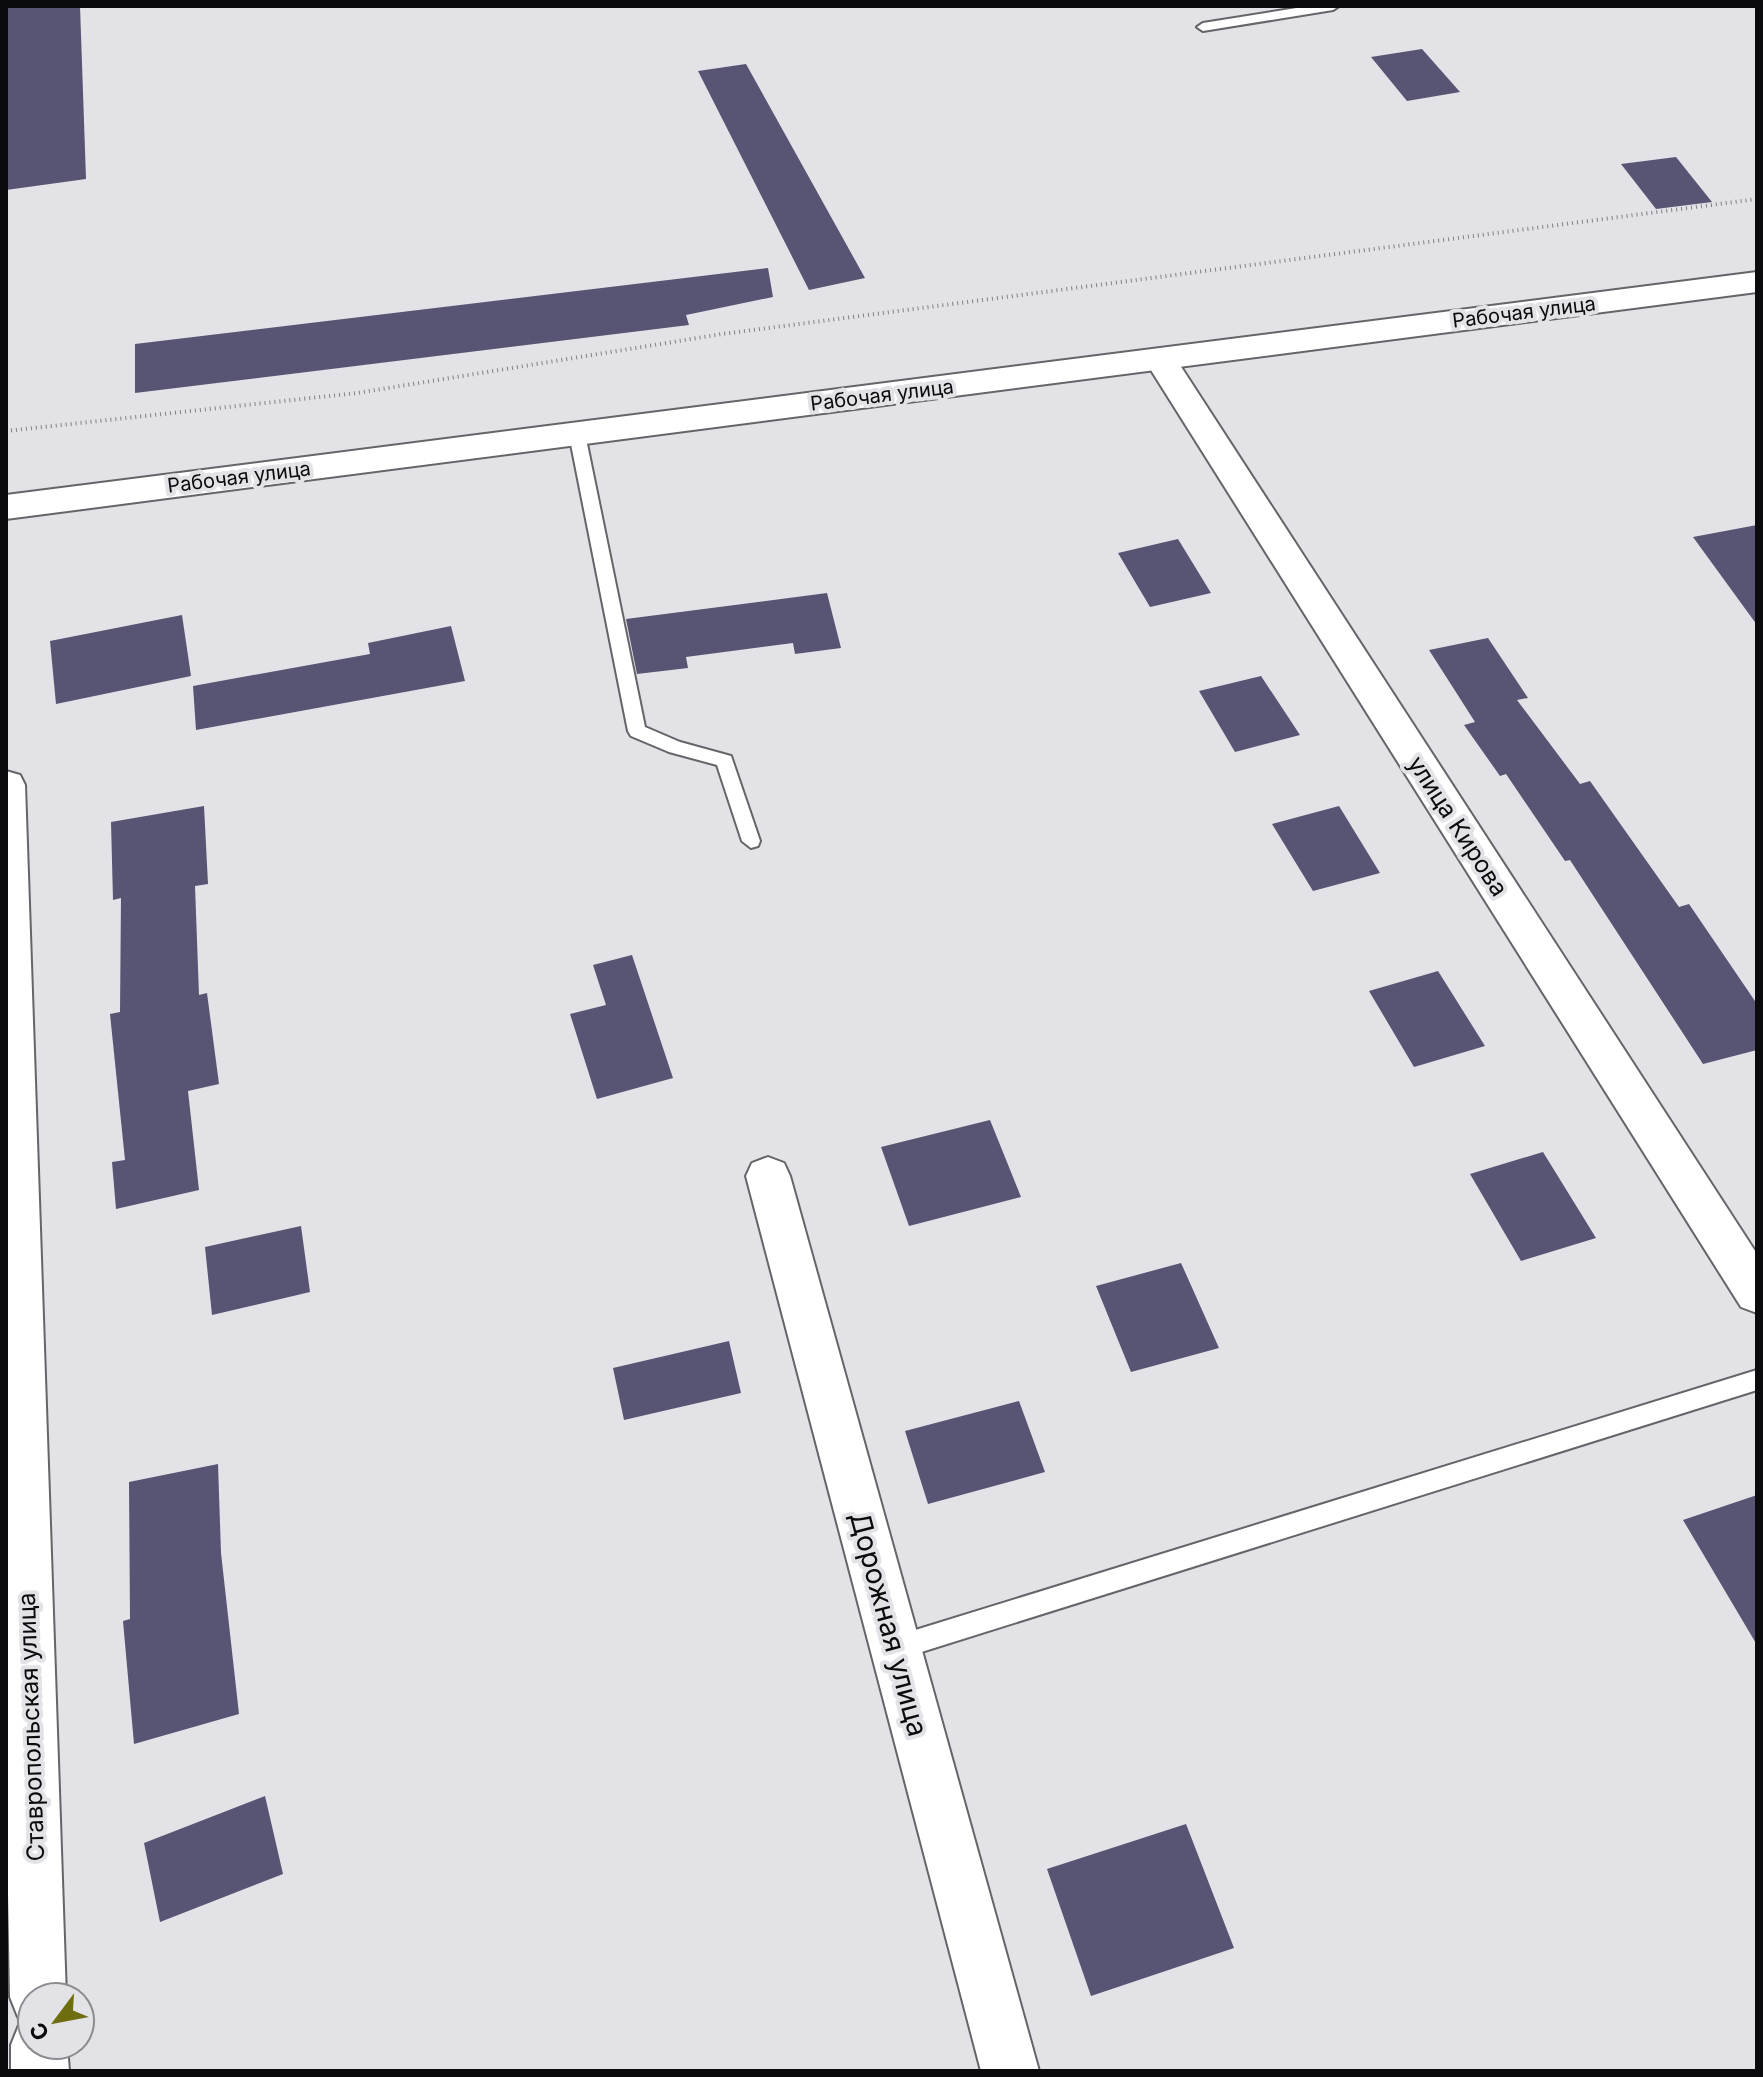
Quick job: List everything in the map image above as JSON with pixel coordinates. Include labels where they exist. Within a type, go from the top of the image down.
[{"type":"street","name":"Рабочая улица","points":[[6,507],[1757,282]]},
{"type":"street","name":"улица Кирова","points":[[1160,359],[1757,1293]]},
{"type":"street","name":"Ставропольская улица","points":[[6,785],[38,1981]]},
{"type":"street","name":"Дорожная улица","points":[[768,1176],[1010,2071]]},
{"type":"lane","points":[[1203,27],[1333,6]]},
{"type":"lane","points":[[577,434],[637,731],[675,747],[725,761],[751,841]]},
{"type":"lane","points":[[896,1648],[1757,1380]]},
{"type":"path","points":[[6,431],[357,393],[722,334],[1757,199]]},
{"type":"building","points":[[6,6],[80,6],[86,179],[6,190]]},
{"type":"building","points":[[1422,49],[1460,92],[1407,101],[1371,57]]},
{"type":"building","points":[[746,64],[865,278],[809,290],[698,71]]},
{"type":"building","points":[[1676,157],[1712,202],[1656,209],[1621,164]]},
{"type":"building","points":[[768,268],[773,297],[686,315],[689,325],[135,393],[135,344]]},
{"type":"building","points":[[1757,525],[1757,625],[1693,537]]},
{"type":"building","points":[[1178,539],[1211,593],[1150,607],[1118,553]]},
{"type":"building","points":[[827,593],[841,648],[795,654],[793,643],[686,657],[688,668],[637,674],[626,619]]},
{"type":"building","points":[[182,615],[191,676],[56,704],[50,641]]},
{"type":"building","points":[[451,626],[465,681],[196,730],[193,686],[370,654],[368,643]]},
{"type":"building","points":[[1488,638],[1528,698],[1517,700],[1580,784],[1590,781],[1679,907],[1689,904],[1757,1004],[1757,1050],[1703,1064],[1570,860],[1565,861],[1506,774],[1500,776],[1464,725],[1475,722],[1429,650]]},
{"type":"building","points":[[1261,676],[1300,735],[1235,752],[1199,691]]},
{"type":"building","points":[[204,806],[208,884],[195,886],[199,995],[207,993],[219,1084],[188,1091],[199,1190],[116,1209],[112,1162],[125,1160],[110,1014],[120,1012],[121,898],[113,900],[111,822]]},
{"type":"building","points":[[1339,806],[1380,873],[1313,891],[1272,824]]},
{"type":"building","points":[[632,955],[673,1078],[597,1099],[570,1014],[606,1005],[593,965]]},
{"type":"building","points":[[1438,971],[1485,1046],[1414,1067],[1369,991]]},
{"type":"building","points":[[990,1120],[1021,1197],[909,1226],[881,1147]]},
{"type":"building","points":[[1543,1152],[1596,1238],[1521,1261],[1470,1174]]},
{"type":"building","points":[[301,1226],[310,1292],[212,1315],[205,1247]]},
{"type":"building","points":[[1181,1263],[1219,1348],[1131,1372],[1096,1286]]},
{"type":"building","points":[[729,1341],[741,1393],[624,1420],[613,1368]]},
{"type":"building","points":[[1019,1401],[1045,1472],[928,1504],[905,1431]]},
{"type":"building","points":[[218,1464],[221,1553],[239,1714],[134,1744],[123,1621],[130,1619],[129,1482]]},
{"type":"building","points":[[1757,1495],[1757,1645],[1683,1520]]},
{"type":"building","points":[[265,1796],[283,1874],[160,1922],[144,1843]]},
{"type":"building","points":[[1186,1824],[1234,1948],[1091,1996],[1047,1869]]}]
